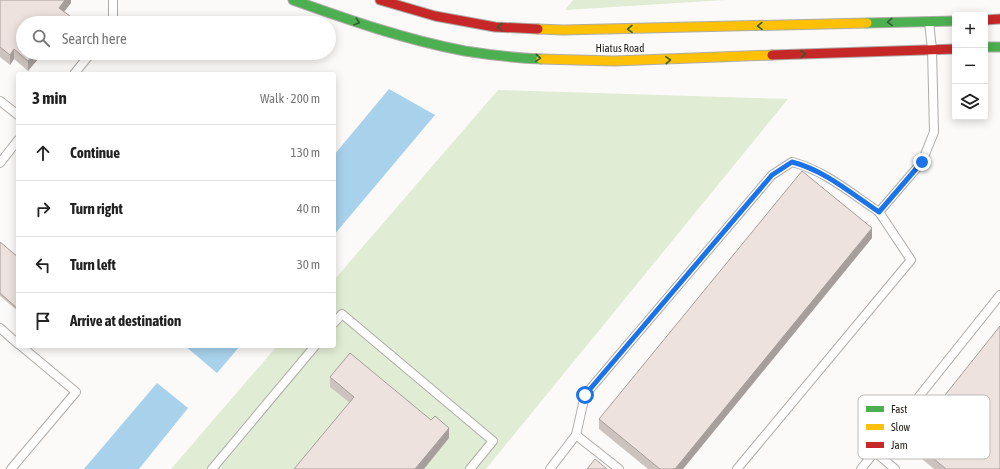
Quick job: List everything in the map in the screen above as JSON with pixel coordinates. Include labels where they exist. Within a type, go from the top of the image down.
[{"type":"main road","name":"Hiatus Road","points":[[293,0],[423,43],[491,55],[555,60],[640,61],[952,48]]},
{"type":"main road","name":"Hiatus Road","points":[[380,0],[435,16],[496,27],[563,30],[952,21]]},
{"type":"main road","points":[[988,20],[1000,19]]},
{"type":"main road","points":[[988,47],[1000,47]]},
{"type":"lane","points":[[113,0],[113,16]]},
{"type":"lane","points":[[879,212],[922,162],[934,132],[932,49],[929,21]]},
{"type":"lane","points":[[76,72],[85,60]]},
{"type":"lane","points":[[0,101],[16,114]]},
{"type":"lane","points":[[1,160],[16,142]]},
{"type":"lane","points":[[550,469],[576,435],[585,395],[772,175],[792,162],[806,166],[824,175],[879,212],[911,260],[737,469]]},
{"type":"lane","points":[[920,395],[1000,295]]},
{"type":"lane","points":[[336,321],[342,314],[493,441],[470,469]]},
{"type":"lane","points":[[0,328],[16,342]]},
{"type":"lane","points":[[11,469],[76,392],[23,348]]},
{"type":"lane","points":[[212,469],[313,348]]},
{"type":"lane","points":[[576,435],[619,469]]},
{"type":"lane","points":[[861,469],[869,459]]},
{"type":"lane","points":[[884,459],[896,469]]},
{"type":"green space","points":[[573,0],[726,0],[565,10]]},
{"type":"green space","points":[[498,90],[788,99],[486,469],[171,469],[275,348],[336,348],[336,278]]},
{"type":"water","points":[[389,89],[435,115],[336,233],[336,153]]},
{"type":"water","points":[[187,348],[238,348],[217,373]]},
{"type":"water","points":[[157,383],[188,408],[139,469],[84,469]]},
{"type":"building","points":[[0,0],[65,0],[59,8],[70,16],[16,16],[16,51],[14,49],[10,55],[0,47]]},
{"type":"building","points":[[802,171],[872,228],[675,469],[660,469],[599,419]]},
{"type":"building","points":[[0,242],[16,255],[16,307],[0,293]]},
{"type":"building","points":[[1000,326],[1000,469],[946,469],[934,459],[990,459],[990,395],[945,395]]},
{"type":"building","points":[[350,353],[431,420],[435,416],[449,428],[415,469],[294,469],[354,397],[330,377]]},
{"type":"building","points":[[595,459],[607,469],[587,469]]},
{"type":"traffic: fast","points":[[293,0],[378,29],[421,41],[465,51],[541,59]]},
{"type":"traffic: fast","points":[[867,23],[952,21]]},
{"type":"traffic: fast","points":[[988,47],[1000,47]]},
{"type":"traffic: slow","points":[[538,29],[563,30],[867,23]]},
{"type":"traffic: slow","points":[[541,59],[614,61],[772,55]]},
{"type":"traffic: jam","points":[[380,0],[435,16],[495,27],[538,29]]},
{"type":"traffic: jam","points":[[988,20],[1000,19]]},
{"type":"traffic: jam","points":[[772,55],[952,49]]},
{"type":"route","points":[[585,395],[772,175],[792,162],[806,166],[824,175],[879,212],[922,162]]}]
